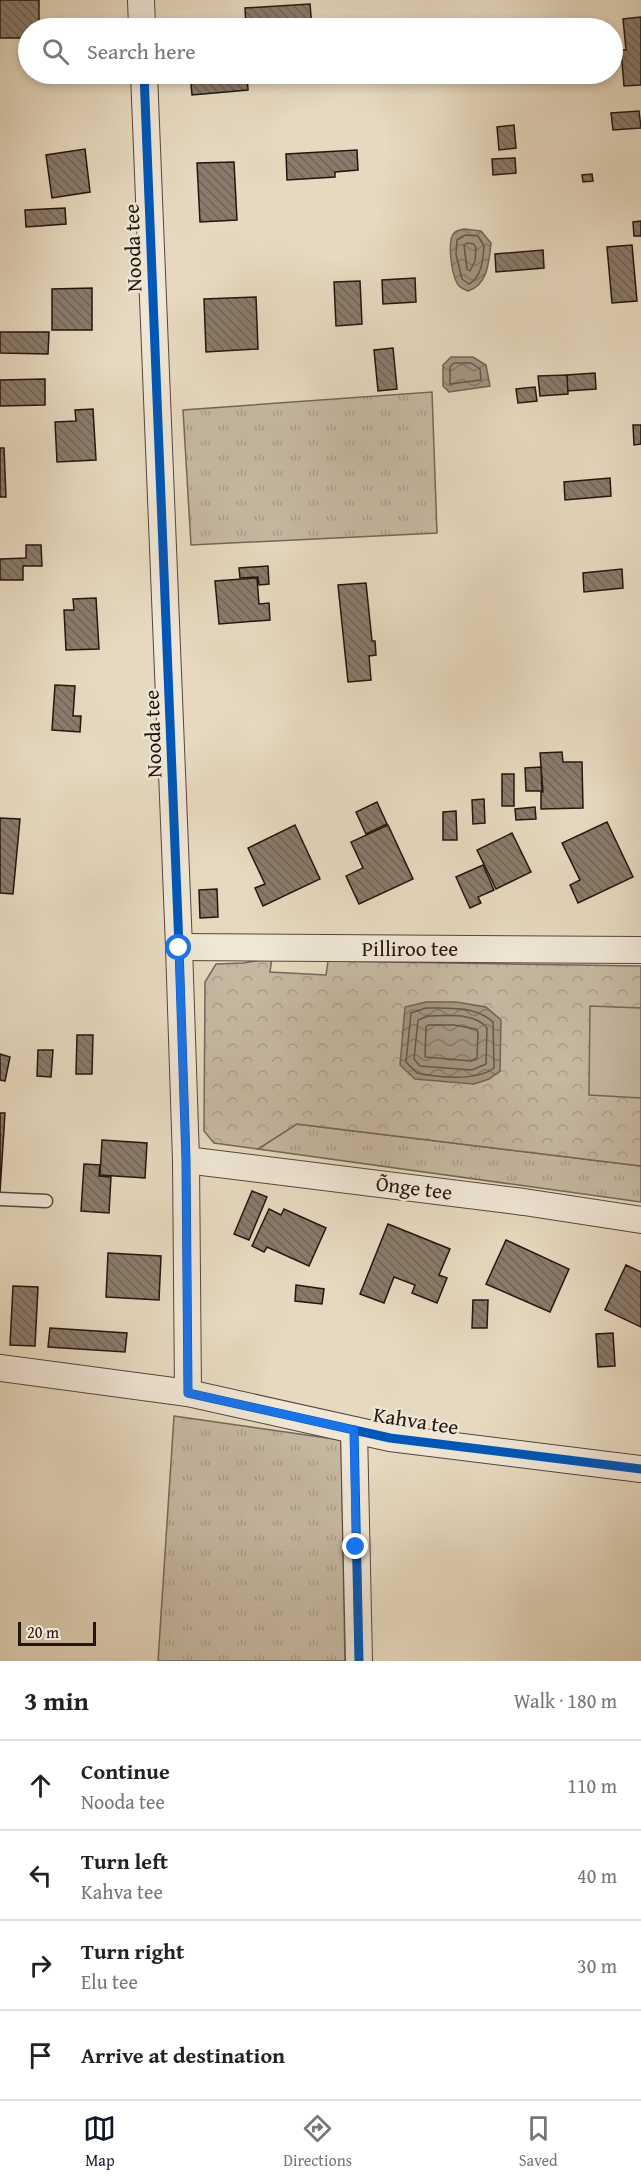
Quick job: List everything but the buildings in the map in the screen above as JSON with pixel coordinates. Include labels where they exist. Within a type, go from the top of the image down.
[{"type":"street","points":[[141,0],[142,18]]},
{"type":"street","name":"Nooda tee","points":[[144,84],[179,948],[186,1160],[188,1393]]},
{"type":"street","name":"Pilliroo tee","points":[[179,948],[641,950]]},
{"type":"street","name":"Õnge tee","points":[[186,1160],[524,1202],[641,1220]]},
{"type":"street","name":"Kahva tee","points":[[0,1368],[188,1393],[390,1438],[641,1469]]},
{"type":"street","points":[[354,1430],[359,1661]]},
{"type":"lane","points":[[0,1199],[46,1201]]},
{"type":"green space","points":[[432,392],[437,533],[191,545],[183,410]]},
{"type":"green space","points":[[272,958],[270,972],[326,975],[328,961],[641,966],[641,1166],[297,1124],[258,1149],[214,1143],[204,1131],[205,982],[216,964],[244,963]]},
{"type":"green space","points":[[590,1006],[641,1008],[641,1098],[589,1095]]},
{"type":"green space","points":[[296,1124],[641,1166],[641,1202],[258,1149]]},
{"type":"green space","points":[[174,1416],[341,1440],[345,1661],[158,1661]]},
{"type":"water","points":[[464,229],[481,231],[491,243],[484,278],[480,284],[468,291],[457,283],[451,257],[452,236],[456,231]]},
{"type":"water","points":[[451,357],[473,357],[486,365],[490,386],[449,392],[443,386],[443,365]]},
{"type":"water","points":[[426,1002],[456,1002],[486,1007],[501,1020],[500,1071],[489,1079],[474,1084],[415,1079],[400,1065],[405,1007]]},
{"type":"cycle path","points":[[144,84],[179,947],[186,1160],[188,1393],[390,1438],[641,1469]]},
{"type":"cycle path","points":[[354,1430],[359,1661]]},
{"type":"route","points":[[179,948],[186,1160],[188,1393],[354,1430],[356,1547]]}]
